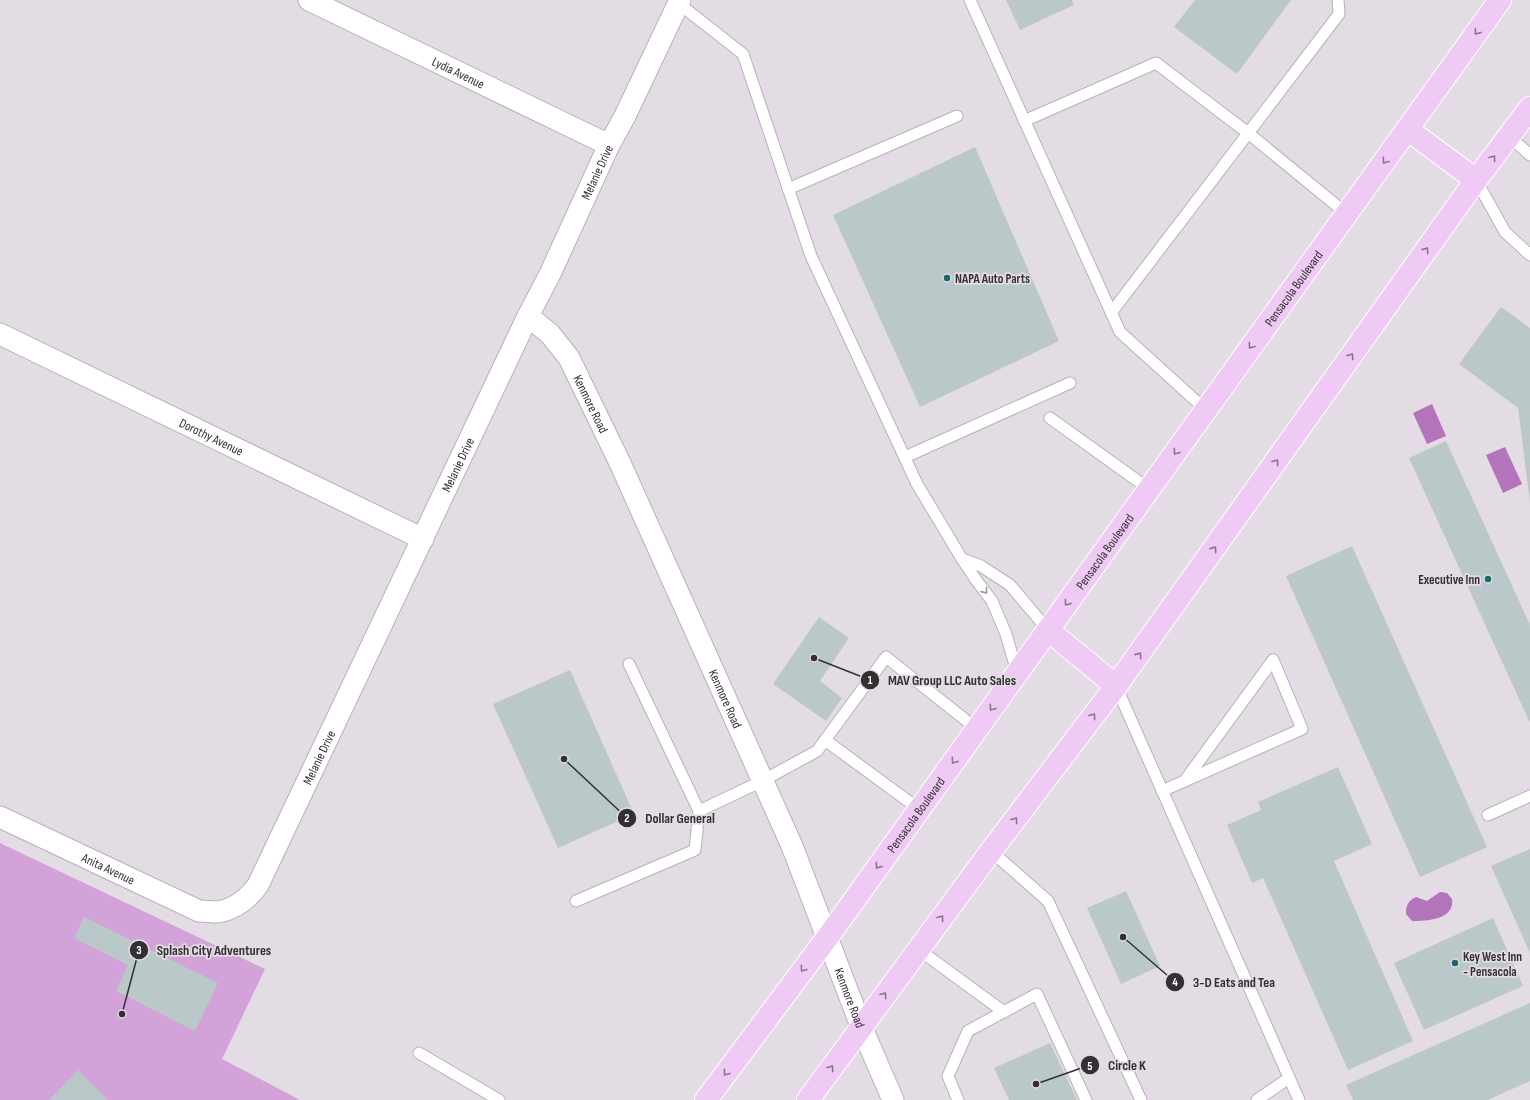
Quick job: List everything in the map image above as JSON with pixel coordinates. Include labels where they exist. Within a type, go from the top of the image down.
[{"type":"main road","name":"Pensacola Boulevard","points":[[706,1100],[827,938],[1500,0]]},
{"type":"main road","points":[[808,1100],[918,949],[1116,686],[1476,180],[1530,108]]},
{"type":"main road","points":[[1408,129],[1476,180]]},
{"type":"main road","points":[[1048,630],[1116,686]]},
{"type":"street","name":"Lydia Avenue","points":[[309,0],[609,145]]},
{"type":"street","name":"Melanie Drive","points":[[218,912],[237,905],[253,893],[258,885],[528,316],[550,274],[609,145],[625,116],[679,2]]},
{"type":"street","name":"Kenmore Road","points":[[528,316],[550,334],[569,358],[620,463],[792,846],[861,1026],[893,1100]]},
{"type":"street","name":"Dorothy Avenue","points":[[0,334],[423,539]]},
{"type":"street","name":"Anita Avenue","points":[[0,817],[198,911],[218,912]]},
{"type":"lane","points":[[970,0],[1120,332],[1206,410]]},
{"type":"lane","points":[[1111,313],[1339,14],[1338,0]]},
{"type":"lane","points":[[679,2],[743,54],[811,256],[918,484],[962,559],[992,601],[1006,634],[1017,672]]},
{"type":"lane","points":[[1024,121],[1156,63],[1248,133],[1347,214]]},
{"type":"lane","points":[[788,189],[957,116]]},
{"type":"lane","points":[[1509,136],[1530,155]]},
{"type":"lane","points":[[1476,180],[1505,232],[1530,255]]},
{"type":"lane","points":[[905,457],[1070,383]]},
{"type":"lane","points":[[1050,418],[1149,489]]},
{"type":"lane","points":[[962,559],[981,566],[1010,585],[1048,630]]},
{"type":"lane","points":[[699,811],[762,781],[817,751],[886,657],[977,729]]},
{"type":"lane","points":[[1162,791],[1185,781],[1302,729],[1273,660],[1185,781]]},
{"type":"lane","points":[[576,901],[695,850],[699,811],[629,664]]},
{"type":"lane","points":[[1116,686],[1298,1100]]},
{"type":"lane","points":[[825,740],[919,809]]},
{"type":"lane","points":[[1488,815],[1530,796]]},
{"type":"lane","points":[[991,851],[1048,901],[1141,1100]]},
{"type":"lane","points":[[918,949],[1004,1012]]},
{"type":"lane","points":[[958,1100],[948,1076],[968,1031],[1037,994],[1086,1100]]},
{"type":"lane","points":[[419,1053],[499,1100]]},
{"type":"lane","points":[[1257,1100],[1289,1078]]},
{"type":"shaded area","points":[[1432,404],[1446,436],[1427,444],[1413,413]]},
{"type":"shaded area","points":[[1505,447],[1522,484],[1503,493],[1486,455]]},
{"type":"shaded area","points":[[0,843],[265,969],[222,1059],[300,1100],[0,1100]]},
{"type":"shaded area","points":[[1440,892],[1447,893],[1452,899],[1452,906],[1444,915],[1432,920],[1412,921],[1406,914],[1406,908],[1409,902],[1416,897],[1427,901]]},
{"type":"building","points":[[1006,0],[1072,0],[1074,5],[1020,30]]},
{"type":"building","points":[[1195,0],[1291,0],[1237,74],[1174,27]]},
{"type":"building","name":"NAPA Auto Parts","points":[[975,147],[1059,341],[920,407],[833,215]]},
{"type":"building","points":[[1501,307],[1530,328],[1530,503],[1518,408],[1459,364]]},
{"type":"building","points":[[1446,441],[1530,625],[1530,723],[1409,458]]},
{"type":"building","points":[[1352,546],[1487,847],[1420,877],[1286,576]]},
{"type":"building","points":[[819,617],[849,638],[820,681],[842,698],[826,721],[773,684]]},
{"type":"building","points":[[570,670],[634,814],[558,848],[493,704]]},
{"type":"building","points":[[1338,767],[1372,844],[1334,861],[1413,1041],[1348,1070],[1263,878],[1252,883],[1227,825],[1261,810],[1258,802]]},
{"type":"building","points":[[1530,849],[1530,953],[1491,866]]},
{"type":"building","points":[[1126,891],[1160,966],[1121,984],[1087,908]]},
{"type":"building","points":[[84,917],[218,983],[195,1031],[116,991],[128,965],[74,938]]},
{"type":"building","points":[[1493,918],[1523,986],[1424,1030],[1394,963]]},
{"type":"building","points":[[1530,1003],[1530,1081],[1488,1100],[1353,1100],[1346,1085]]},
{"type":"building","points":[[1050,1043],[1077,1100],[1009,1100],[994,1068]]},
{"type":"building","points":[[78,1070],[108,1100],[49,1100]]},
{"type":"place","name":"NAPA Auto Parts","points":[[947,278]]},
{"type":"place","name":"Executive Inn","points":[[1488,579]]},
{"type":"place","name":"MAV Group LLC Auto Sales","points":[[814,658]]},
{"type":"place","name":"Dollar General","points":[[564,759]]},
{"type":"place","name":"3-D Eats and Tea","points":[[1123,937]]},
{"type":"place","name":"Key West Inn - Pensacola","points":[[1455,963]]},
{"type":"place","name":"Splash City Adventures","points":[[122,1014]]},
{"type":"place","name":"Circle K","points":[[1036,1084]]}]
